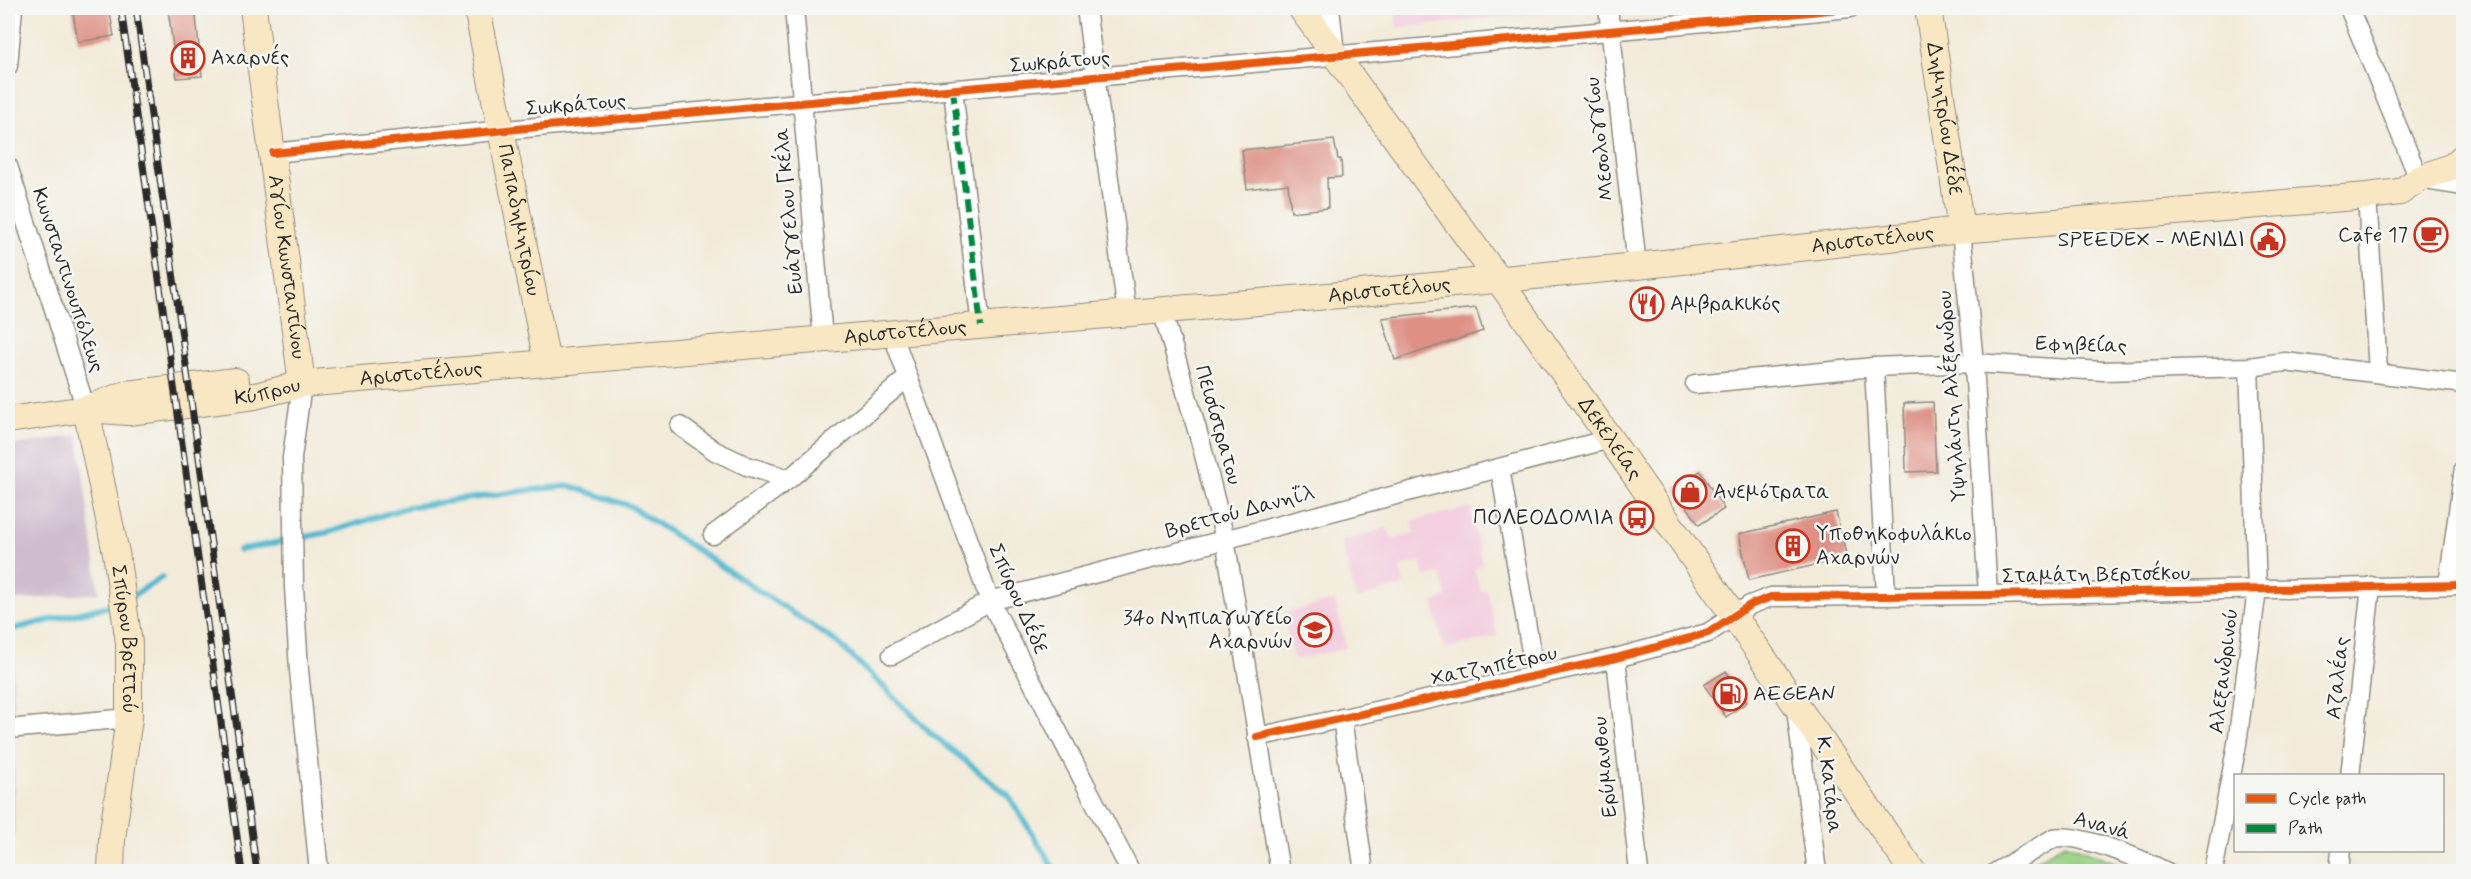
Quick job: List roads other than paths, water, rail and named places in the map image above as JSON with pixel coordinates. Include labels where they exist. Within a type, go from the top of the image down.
[{"type":"main road","name":"Αγίου Κωνσταντίνου","points":[[253,8],[302,384]]},
{"type":"main road","name":"Παπαδημητρίου","points":[[477,8],[547,363]]},
{"type":"main road","name":"Δεκελείας","points":[[1301,8],[1498,279],[1912,872]]},
{"type":"main road","name":"Δημητρίου Δέδε","points":[[1928,8],[1961,230]]},
{"type":"main road","name":"Αριστοτέλους","points":[[302,384],[1162,310],[1637,266],[1961,230],[2367,196],[2400,192],[2419,179],[2453,166],[2463,156]]},
{"type":"main road","name":"Κύπρου","points":[[8,420],[86,409],[126,394],[159,389],[254,380],[302,384]]},
{"type":"main road","name":"Σπύρου Βρεττού","points":[[86,409],[116,553],[129,643],[129,718],[112,839],[111,872]]},
{"type":"street","points":[[8,66],[13,8]]},
{"type":"street","name":"Ευάγγελου Γκέλα","points":[[795,8],[823,339]]},
{"type":"street","points":[[1086,8],[1127,313]]},
{"type":"street","points":[[1330,8],[1335,55]]},
{"type":"street","name":"Μεσολογγίου","points":[[1608,8],[1637,266]]},
{"type":"street","name":"Σωκράτους","points":[[273,153],[802,102],[1850,8]]},
{"type":"street","points":[[2349,8],[2419,179],[2463,186]]},
{"type":"street","points":[[953,90],[981,326]]},
{"type":"street","name":"Κωνσταντινουπόλεως","points":[[9,173],[86,409]]},
{"type":"street","points":[[2367,196],[2378,372]]},
{"type":"street","name":"Υψηλάντη Αλέξανδρου","points":[[1961,230],[1974,363],[1988,595]]},
{"type":"street","name":"Πεισίστρατου","points":[[1162,310],[1202,447],[1225,539],[1280,872]]},
{"type":"street","name":"Σπύρου Δέδε","points":[[892,333],[990,601],[1131,872]]},
{"type":"street","name":"Εφηβείας","points":[[1695,384],[1874,367],[1974,363],[2103,370],[2249,367],[2285,362],[2463,384]]},
{"type":"street","points":[[1874,367],[1886,595]]},
{"type":"street","name":"Αλεξανδρινού","points":[[2213,872],[2237,744],[2257,590],[2249,367]]},
{"type":"street","points":[[713,535],[789,479],[907,378]]},
{"type":"street","points":[[302,384],[292,458],[294,554],[299,670],[319,872]]},
{"type":"street","points":[[680,426],[715,452],[747,466],[789,479]]},
{"type":"street","name":"Βρεττού Δανηΐλ","points":[[892,655],[990,601],[1610,439]]},
{"type":"street","points":[[1500,468],[1535,675]]},
{"type":"street","points":[[2456,585],[2463,468]]},
{"type":"street","name":"Σταμάτη Βερτσέκου","points":[[1734,616],[1750,605],[1771,597],[1988,595],[2456,585]]},
{"type":"street","name":"Αζαλέας","points":[[2350,774],[2371,586]]},
{"type":"street","name":"Χατζηπέτρου","points":[[1257,737],[1616,658],[1708,633],[1734,616]]},
{"type":"street","name":"Ερύμανθου","points":[[1616,658],[1639,872]]},
{"type":"street","name":"Κ. Κατάρα","points":[[1796,704],[1817,872]]},
{"type":"street","points":[[8,729],[129,718]]},
{"type":"street","points":[[1342,718],[1364,872]]},
{"type":"street","name":"Ανανά","points":[[1996,872],[2054,838],[2063,836],[2106,848],[2167,872]]},
{"type":"street","points":[[2339,872],[2341,852]]},
{"type":"waterway","points":[[239,550],[330,532],[408,507],[530,490],[570,486],[630,506],[838,643],[932,734],[1008,795],[1056,872]]},
{"type":"waterway","points":[[130,598],[162,577]]},
{"type":"waterway","points":[[8,630],[118,604]]},
{"type":"railway","points":[[121,8],[242,872]]},
{"type":"railway","points":[[136,8],[257,872]]},
{"type":"place","name":"Αχαρνές","points":[[188,58]]},
{"type":"place","name":"Cafe 17","points":[[2431,235]]},
{"type":"place","name":"SPEEDEX - ΜΕΝΙΔΙ","points":[[2268,240]]},
{"type":"place","name":"Αμβρακικός","points":[[1647,304]]},
{"type":"place","name":"Ανεμότρατα","points":[[1690,492]]},
{"type":"place","name":"ΠΟΛΕΟΔΟΜΙΑ","points":[[1637,518]]},
{"type":"place","name":"Υποθηκοφυλάκιο Αχαρνών","points":[[1793,546]]},
{"type":"place","name":"34o Νηπιαγωγείο Αχαρνών","points":[[1315,630]]},
{"type":"place","name":"AEGEAN","points":[[1730,694]]}]
